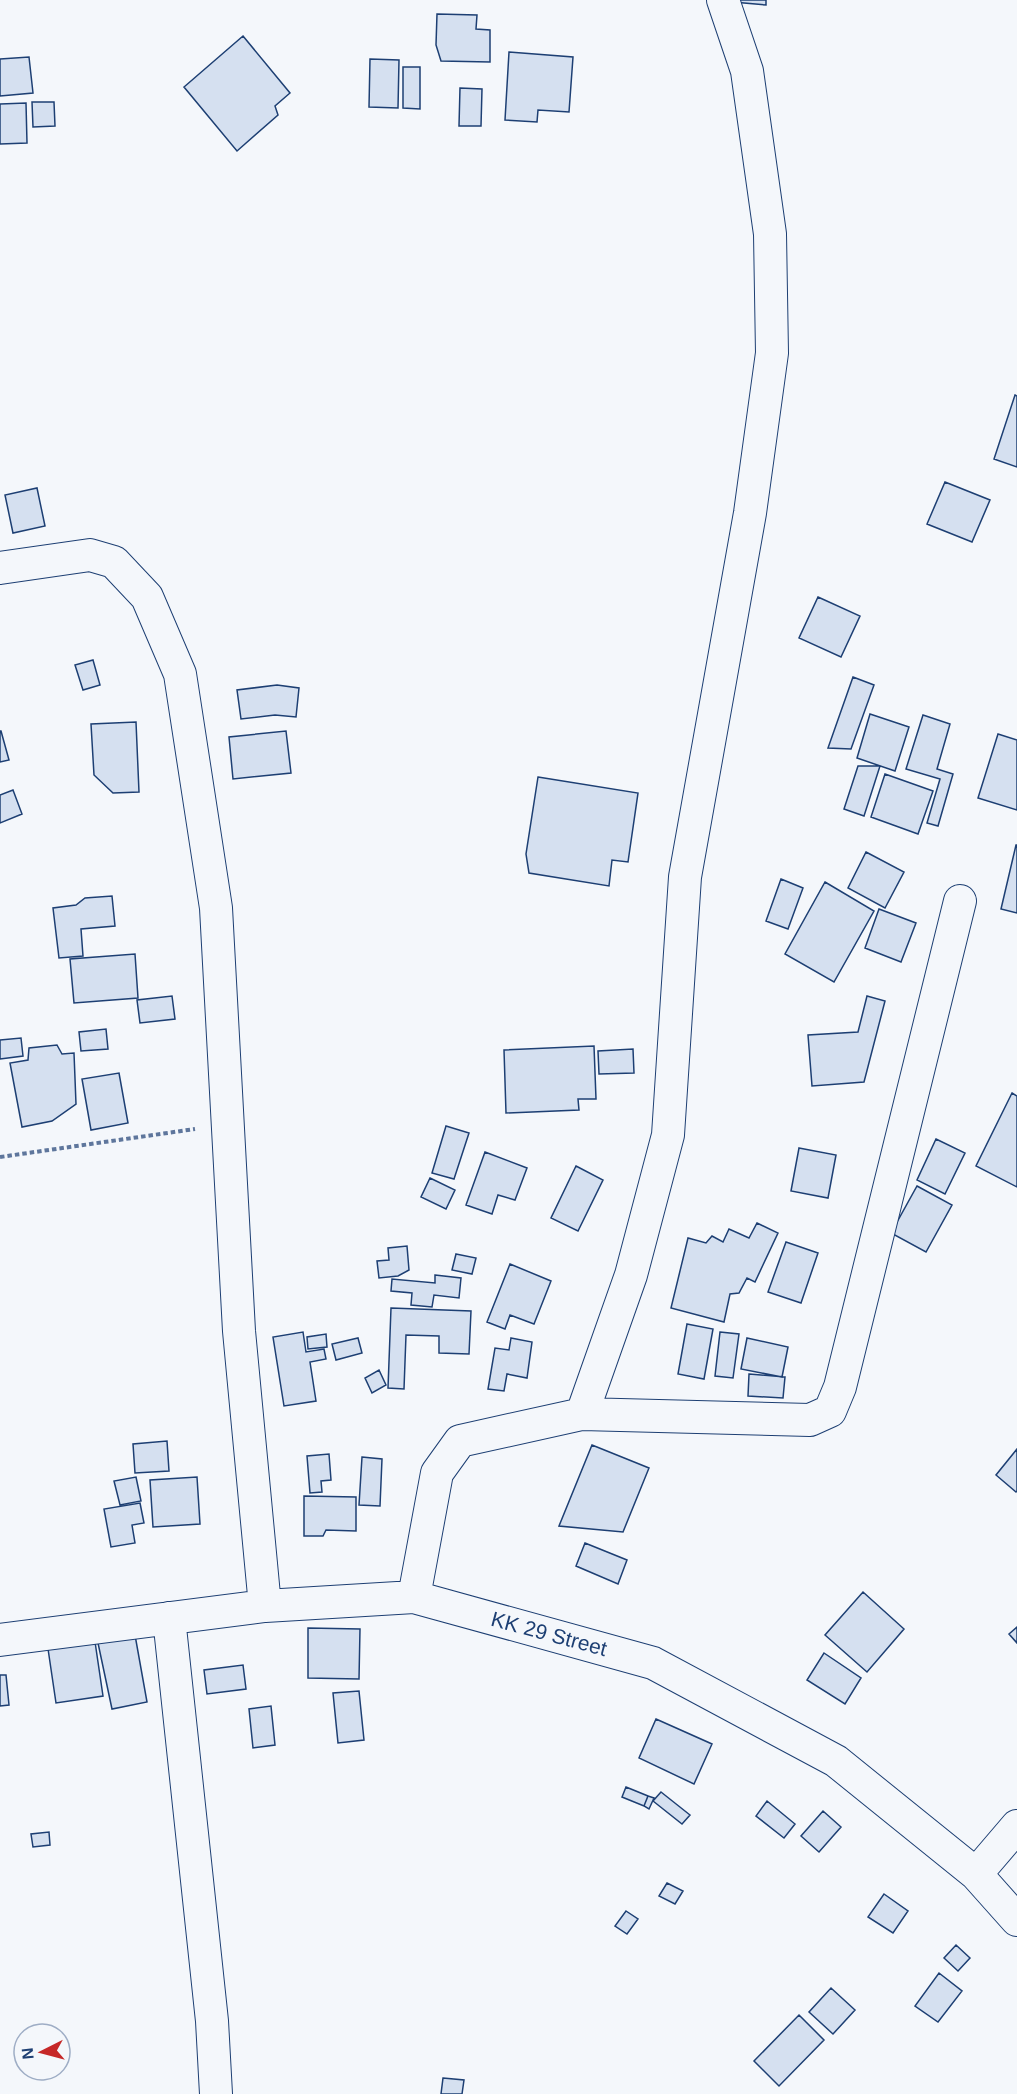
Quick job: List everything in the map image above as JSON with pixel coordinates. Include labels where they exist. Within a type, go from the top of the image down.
[{"type":"street","points":[[582,1414],[631,1275],[668,1135],[685,877],[750,513],[772,353],[770,234],[767,211],[747,71],[723,0]]},
{"type":"street","points":[[0,568],[90,555],[114,562],[147,597],[180,674],[216,908],[239,1332],[265,1606]]},
{"type":"street","points":[[414,1597],[437,1473],[460,1441],[582,1414],[810,1420],[830,1411],[840,1387],[960,902]]},
{"type":"street","name":"KK 29 Street","points":[[0,1640],[265,1606],[414,1597],[653,1663],[836,1761],[976,1874],[1017,1920]]},
{"type":"street","points":[[169,1618],[212,2021],[216,2094]]},
{"type":"street","points":[[976,1874],[1017,1826]]},
{"type":"path","points":[[0,1157],[228,1125]]},
{"type":"building","points":[[733,0],[766,0],[766,5],[733,2]]},
{"type":"building","points":[[437,14],[477,15],[476,29],[490,30],[490,62],[441,61],[436,45]]},
{"type":"building","points":[[243,36],[290,93],[275,106],[278,115],[237,151],[184,87]]},
{"type":"building","points":[[509,52],[573,57],[569,112],[538,110],[537,122],[505,120]]},
{"type":"building","points":[[29,57],[33,93],[0,96],[0,59]]},
{"type":"building","points":[[370,59],[399,60],[398,108],[369,107]]},
{"type":"building","points":[[403,67],[420,67],[420,109],[403,108]]},
{"type":"building","points":[[460,88],[482,89],[481,126],[459,126]]},
{"type":"building","points":[[32,102],[54,102],[55,126],[33,127]]},
{"type":"building","points":[[26,103],[27,143],[0,144],[0,104]]},
{"type":"building","points":[[1015,395],[1017,396],[1017,467],[994,459]]},
{"type":"building","points":[[945,482],[990,500],[972,542],[927,524]]},
{"type":"building","points":[[37,488],[45,526],[13,533],[5,495]]},
{"type":"building","points":[[818,597],[860,616],[841,657],[799,638]]},
{"type":"building","points":[[93,660],[100,685],[83,690],[75,665]]},
{"type":"building","points":[[853,677],[874,685],[851,749],[828,748]]},
{"type":"building","points":[[277,685],[299,688],[296,717],[275,715],[241,719],[237,690]]},
{"type":"building","points":[[870,714],[909,727],[895,771],[857,758]]},
{"type":"building","points":[[923,715],[950,724],[937,769],[953,774],[938,826],[927,823],[940,779],[906,769]]},
{"type":"building","points":[[136,722],[139,792],[113,793],[94,775],[91,724]]},
{"type":"building","points":[[0,731],[9,760],[0,762]]},
{"type":"building","points":[[286,731],[291,773],[233,779],[229,737]]},
{"type":"building","points":[[998,734],[1017,740],[1017,810],[978,798]]},
{"type":"building","points":[[858,766],[880,766],[864,816],[844,809]]},
{"type":"building","points":[[885,774],[933,791],[918,834],[871,817]]},
{"type":"building","points":[[538,777],[638,793],[628,862],[612,860],[609,886],[529,873],[526,854]]},
{"type":"building","points":[[13,790],[22,814],[0,823],[0,795]]},
{"type":"building","points":[[1017,845],[1017,913],[1001,909]]},
{"type":"building","points":[[866,852],[904,872],[885,908],[848,888]]},
{"type":"building","points":[[781,879],[803,888],[788,929],[766,921]]},
{"type":"building","points":[[825,882],[874,911],[834,982],[785,954]]},
{"type":"building","points":[[112,896],[115,926],[81,929],[83,956],[59,958],[53,908],[76,905],[85,898]]},
{"type":"building","points":[[879,909],[916,923],[901,962],[865,948]]},
{"type":"building","points":[[135,954],[138,998],[74,1003],[70,959]]},
{"type":"building","points":[[172,996],[175,1019],[140,1023],[137,1000]]},
{"type":"building","points":[[867,996],[885,1001],[864,1082],[812,1086],[808,1035],[858,1032]]},
{"type":"building","points":[[106,1029],[108,1049],[81,1051],[79,1032]]},
{"type":"building","points":[[21,1038],[23,1056],[0,1059],[0,1040]]},
{"type":"building","points":[[57,1045],[62,1054],[74,1053],[76,1104],[52,1121],[22,1127],[10,1063],[28,1060],[29,1048]]},
{"type":"building","points":[[594,1046],[596,1099],[578,1099],[579,1110],[506,1113],[504,1050]]},
{"type":"building","points":[[633,1049],[634,1073],[599,1074],[598,1051]]},
{"type":"building","points":[[119,1073],[128,1123],[91,1130],[82,1079]]},
{"type":"building","points":[[1012,1093],[1017,1096],[1017,1187],[976,1166]]},
{"type":"building","points":[[446,1126],[469,1133],[454,1179],[432,1173]]},
{"type":"building","points":[[936,1139],[965,1153],[945,1194],[917,1180]]},
{"type":"building","points":[[799,1148],[836,1155],[828,1198],[791,1191]]},
{"type":"building","points":[[485,1152],[527,1168],[515,1200],[498,1195],[492,1214],[466,1205]]},
{"type":"building","points":[[576,1166],[603,1180],[578,1231],[551,1218]]},
{"type":"building","points":[[430,1178],[455,1190],[446,1209],[421,1197]]},
{"type":"building","points":[[917,1186],[952,1205],[926,1252],[891,1233]]},
{"type":"building","points":[[757,1223],[778,1233],[755,1282],[747,1278],[739,1293],[730,1294],[724,1322],[671,1308],[688,1238],[706,1243],[712,1236],[723,1242],[729,1229],[749,1238]]},
{"type":"building","points":[[786,1242],[818,1253],[801,1303],[768,1292]]},
{"type":"building","points":[[407,1246],[409,1270],[398,1276],[379,1278],[377,1261],[389,1260],[388,1248]]},
{"type":"building","points":[[456,1254],[476,1258],[472,1274],[452,1270]]},
{"type":"building","points":[[510,1264],[551,1281],[534,1324],[510,1315],[505,1329],[487,1322]]},
{"type":"building","points":[[435,1275],[461,1278],[459,1298],[434,1295],[432,1307],[411,1305],[412,1293],[391,1291],[392,1279],[435,1283]]},
{"type":"building","points":[[391,1308],[471,1311],[469,1354],[439,1353],[439,1336],[406,1335],[404,1389],[388,1388]]},
{"type":"building","points":[[687,1324],[713,1329],[704,1379],[678,1374]]},
{"type":"building","points":[[303,1332],[306,1352],[324,1349],[326,1359],[310,1362],[316,1401],[284,1406],[273,1337]]},
{"type":"building","points":[[720,1332],[739,1334],[733,1378],[715,1376]]},
{"type":"building","points":[[326,1334],[327,1347],[308,1349],[307,1337]]},
{"type":"building","points":[[358,1338],[362,1353],[336,1360],[332,1344]]},
{"type":"building","points":[[511,1338],[532,1342],[527,1378],[507,1374],[504,1391],[488,1389],[495,1348],[509,1350]]},
{"type":"building","points":[[747,1338],[788,1347],[782,1377],[741,1369]]},
{"type":"building","points":[[379,1370],[386,1385],[372,1393],[365,1378]]},
{"type":"building","points":[[749,1374],[785,1377],[783,1398],[748,1396]]},
{"type":"building","points":[[167,1441],[169,1471],[135,1473],[133,1444]]},
{"type":"building","points":[[592,1445],[649,1468],[623,1532],[559,1526]]},
{"type":"building","points":[[1017,1449],[1017,1491],[1016,1492],[996,1475]]},
{"type":"building","points":[[329,1454],[331,1480],[321,1481],[322,1492],[310,1493],[307,1456]]},
{"type":"building","points":[[362,1457],[382,1459],[380,1506],[359,1505]]},
{"type":"building","points":[[136,1477],[141,1501],[120,1505],[114,1481]]},
{"type":"building","points":[[197,1477],[200,1524],[153,1527],[150,1480]]},
{"type":"building","points":[[304,1496],[356,1497],[356,1531],[326,1530],[323,1536],[304,1536]]},
{"type":"building","points":[[140,1503],[144,1523],[132,1525],[135,1543],[111,1547],[104,1509]]},
{"type":"building","points":[[585,1543],[627,1560],[618,1584],[576,1566]]},
{"type":"building","points":[[863,1592],[904,1629],[867,1672],[825,1635]]},
{"type":"building","points":[[1017,1627],[1017,1643],[1009,1634]]},
{"type":"building","points":[[308,1628],[360,1629],[359,1679],[308,1678]]},
{"type":"building","points":[[94,1635],[103,1696],[56,1703],[47,1642]]},
{"type":"building","points":[[135,1635],[147,1702],[112,1709],[98,1643]]},
{"type":"building","points":[[824,1653],[861,1678],[845,1704],[807,1680]]},
{"type":"building","points":[[243,1665],[246,1689],[207,1694],[204,1670]]},
{"type":"building","points":[[0,1675],[6,1675],[9,1705],[0,1706]]},
{"type":"building","points":[[359,1691],[364,1740],[338,1743],[333,1693]]},
{"type":"building","points":[[271,1706],[275,1745],[253,1748],[249,1709]]},
{"type":"building","points":[[656,1719],[712,1744],[694,1784],[639,1758]]},
{"type":"building","points":[[626,1787],[648,1796],[644,1806],[622,1797]]},
{"type":"building","points":[[661,1792],[690,1815],[682,1824],[653,1801]]},
{"type":"building","points":[[648,1796],[654,1798],[649,1809],[644,1806]]},
{"type":"building","points":[[767,1801],[795,1824],[784,1838],[756,1816]]},
{"type":"building","points":[[823,1811],[841,1827],[819,1852],[801,1836]]},
{"type":"building","points":[[49,1832],[50,1845],[33,1847],[31,1834]]},
{"type":"building","points":[[667,1883],[683,1891],[675,1904],[659,1896]]},
{"type":"building","points":[[884,1894],[908,1911],[893,1933],[868,1917]]},
{"type":"building","points":[[626,1911],[638,1919],[627,1934],[615,1926]]},
{"type":"building","points":[[956,1945],[970,1958],[958,1971],[944,1958]]},
{"type":"building","points":[[939,1973],[962,1991],[938,2022],[915,2006]]},
{"type":"building","points":[[831,1988],[855,2010],[833,2034],[809,2012]]},
{"type":"building","points":[[799,2015],[824,2040],[779,2086],[754,2061]]},
{"type":"building","points":[[443,2078],[464,2080],[462,2094],[441,2094]]}]
